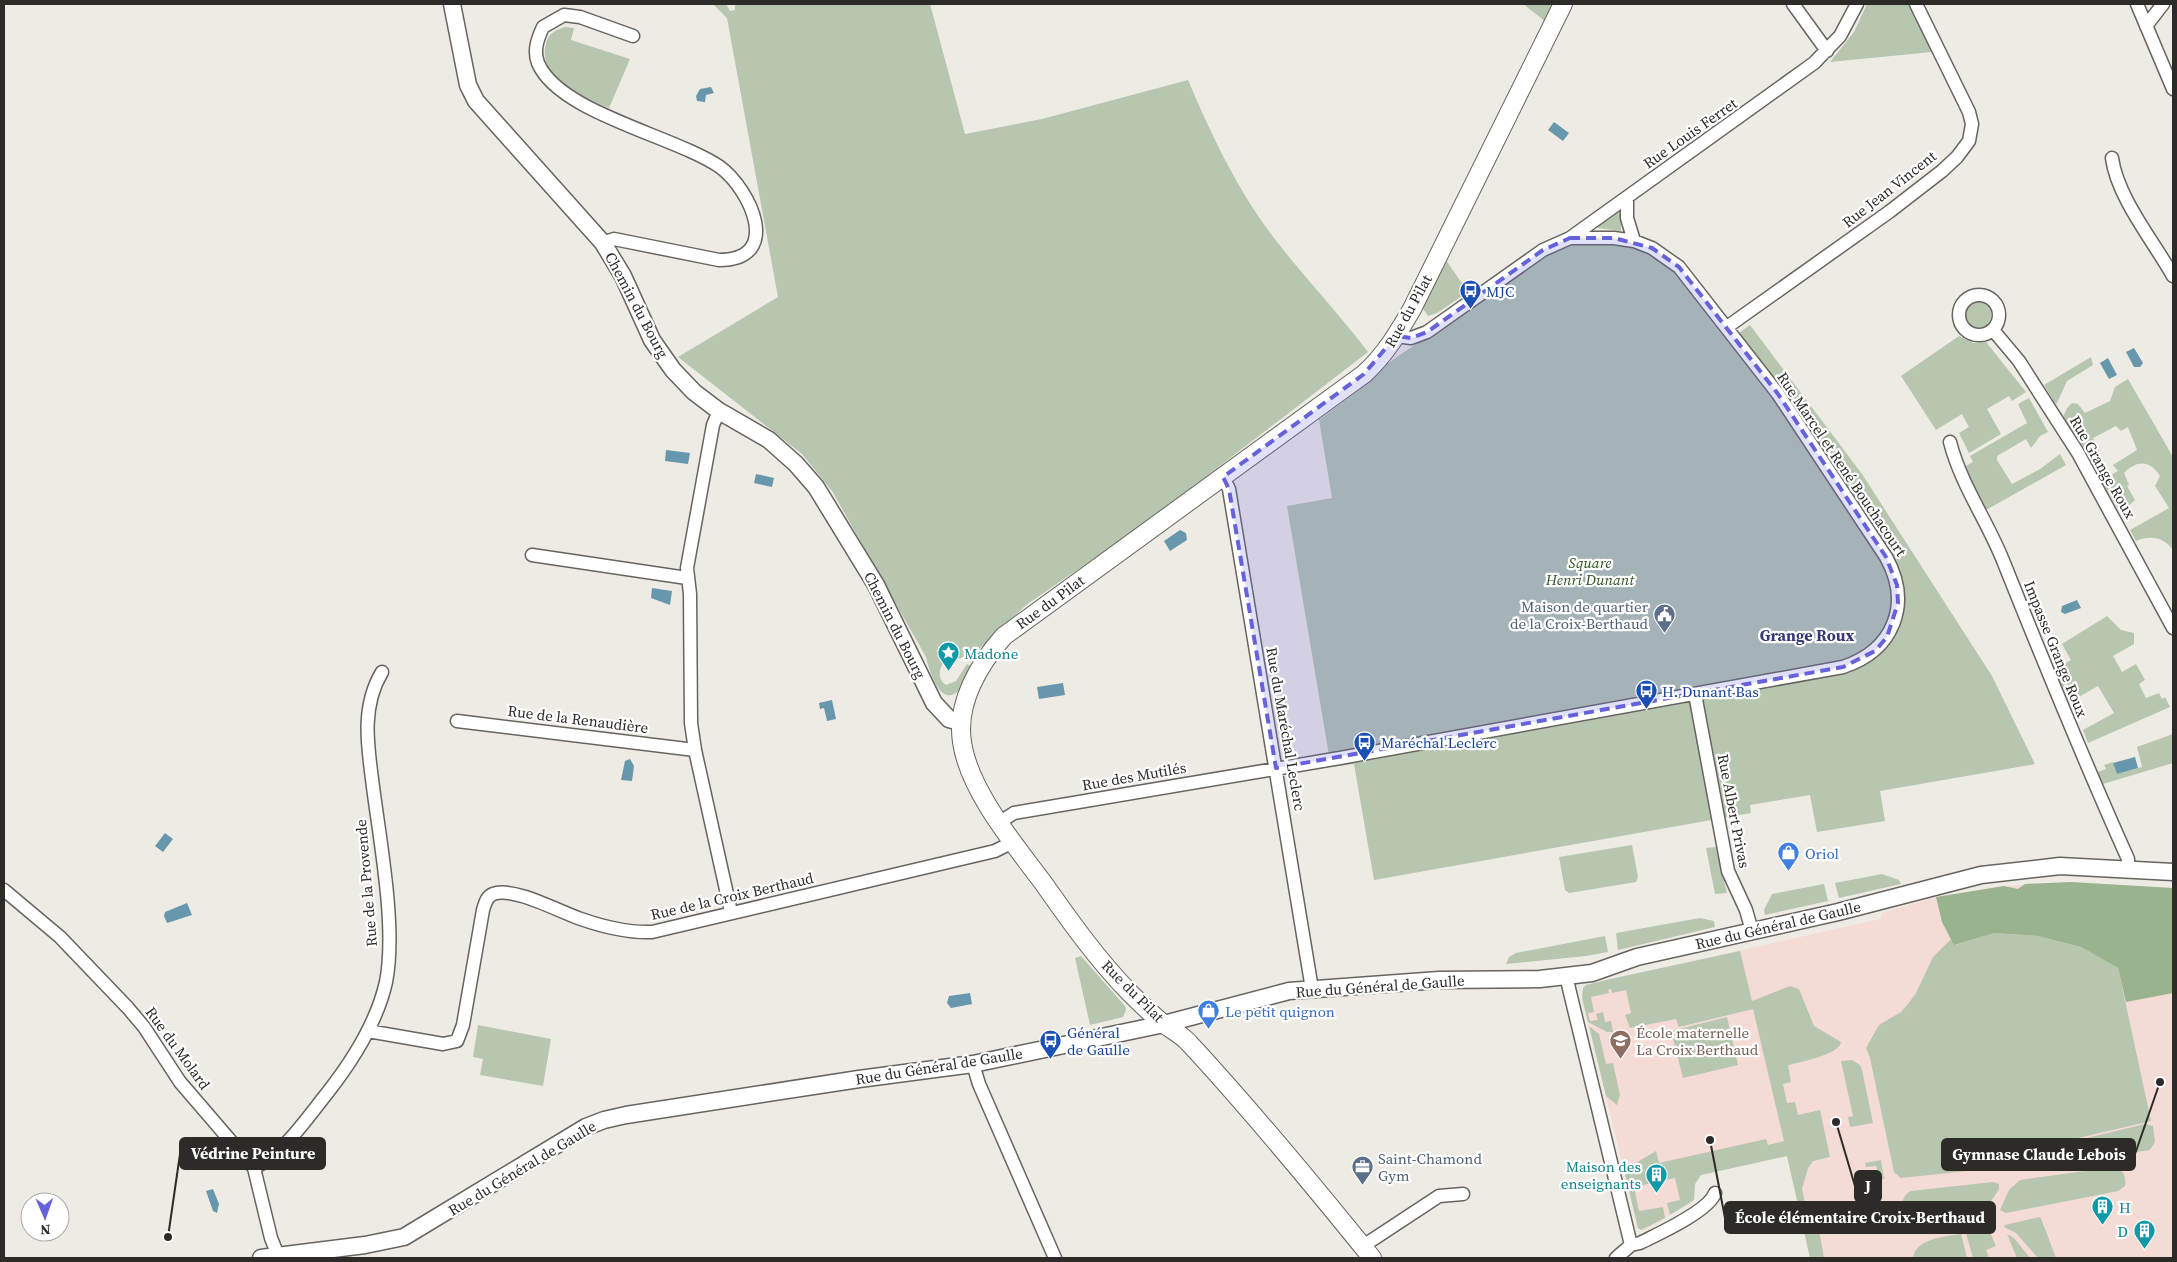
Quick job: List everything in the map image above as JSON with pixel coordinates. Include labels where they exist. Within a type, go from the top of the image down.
[{"type":"main road","name":"Rue du Pilat","points":[[1368,1252],[1187,1040],[1164,1024],[1110,972],[1013,842],[980,789],[968,765],[962,743],[960,722],[964,705],[980,669],[1004,636],[1364,374],[1378,361],[1396,336],[1563,4]]},
{"type":"street","name":"Chemin du Bourg","points":[[452,4],[471,93],[490,117],[603,243],[657,347],[673,370],[719,411],[769,440],[796,464],[816,488],[876,585],[934,703],[948,719],[960,722]]},
{"type":"street","points":[[1793,4],[1827,52]]},
{"type":"street","name":"Rue Louis Ferret","points":[[1570,238],[1777,91],[1827,52],[1840,36],[1857,4]]},
{"type":"street","name":"Rue Jean Vincent","points":[[1727,328],[1922,187],[1957,156],[1969,141],[1972,124],[1969,112],[1916,4]]},
{"type":"street","points":[[2137,4],[2173,89]]},
{"type":"street","points":[[2146,26],[2164,4]]},
{"type":"street","points":[[603,243],[614,239],[719,260],[730,260],[741,256],[749,249],[755,241],[757,231],[748,202],[737,183],[720,168],[698,155],[577,101],[546,76],[537,62],[536,48],[543,26],[564,15],[580,17],[633,36]]},
{"type":"street","points":[[2112,158],[2114,173],[2144,231],[2173,276]]},
{"type":"street","points":[[1627,197],[1627,218],[1634,241]]},
{"type":"street","name":"Rue Marcel et René Bouchacourt","points":[[1276,768],[1843,667],[1860,661],[1875,651],[1887,637],[1898,603],[1897,585],[1893,570],[1814,446],[1727,328],[1679,267],[1652,248],[1634,241],[1593,236],[1570,238],[1543,250],[1427,332],[1411,338],[1396,336]]},
{"type":"street","name":"Rue Grange Roux","points":[[1993,330],[2019,361],[2078,453],[2173,628]]},
{"type":"street","points":[[719,411],[713,425],[689,550],[687,578],[690,594],[691,723],[695,750],[731,912]]},
{"type":"street","name":"Impasse Grange Roux","points":[[1950,442],[1959,471],[1997,546],[2040,656],[2128,859],[2128,869]]},
{"type":"street","name":"Rue du Maréchal Leclerc","points":[[1223,477],[1228,489],[1312,989]]},
{"type":"street","points":[[532,555],[687,578]]},
{"type":"street","name":"Rue de la Provende","points":[[254,1168],[265,1161],[306,1120],[334,1084],[368,1031],[385,984],[388,968],[387,904],[370,761],[368,724],[370,698],[382,672]]},
{"type":"street","name":"Rue Albert Privas","points":[[1695,694],[1728,871],[1746,910],[1752,931]]},
{"type":"street","name":"Rue de la Renaudière","points":[[457,721],[695,750]]},
{"type":"street","name":"Rue des Mutilés","points":[[1000,822],[1014,813],[1276,768]]},
{"type":"street","name":"Rue de la Croix Berthaud","points":[[368,1031],[443,1044],[457,1041],[463,1025],[483,910],[486,900],[493,894],[506,893],[522,897],[581,919],[637,933],[652,932],[994,851],[1013,842]]},
{"type":"street","name":"Rue du Général de Gaulle","points":[[260,1258],[365,1245],[404,1237],[586,1127],[604,1120],[859,1078],[973,1064],[1164,1024],[1270,995],[1312,989],[1439,980],[1522,980],[1599,971],[1637,957],[1838,912],[1981,875],[2060,866],[2173,872]]},
{"type":"street","name":"Rue du Molard","points":[[4,890],[60,937],[128,1008],[144,1027],[180,1082],[254,1168],[278,1257]]},
{"type":"street","points":[[1566,976],[1631,1246]]},
{"type":"street","points":[[973,1064],[979,1084],[1055,1258]]},
{"type":"street","points":[[1616,1258],[1631,1246],[1640,1243],[1700,1209],[1711,1200],[1715,1193]]},
{"type":"street","points":[[1368,1252],[1439,1196],[1463,1194]]},
{"type":"highlighted area","points":[[1570,238],[1614,238],[1652,248],[1679,267],[1778,394],[1886,557],[1897,585],[1898,603],[1887,637],[1875,651],[1843,667],[1276,768],[1229,489],[1223,477],[1364,374],[1396,336],[1411,338],[1427,332],[1543,250]]},
{"type":"shaded area","points":[[2070,882],[2173,888],[2173,1258],[1810,1258],[1787,1156],[1701,1175],[1695,1184],[1694,1200],[1692,1202],[1645,1230],[1638,1228],[1582,998],[1583,988],[1586,985],[1880,919],[1882,913],[1936,897],[2004,886]]},
{"type":"green space","points":[[713,4],[726,4],[730,11],[735,10],[735,4],[930,4],[965,134],[1042,119],[1188,80],[1225,160],[1246,198],[1271,234],[1368,352],[1147,522],[1026,605],[973,655],[944,662],[941,667],[940,677],[946,685],[956,681],[967,664],[971,666],[961,688],[954,694],[948,695],[942,692],[933,679],[926,657],[832,491],[802,454],[678,357],[778,297],[727,18]]},
{"type":"green space","points":[[1523,4],[1555,4],[1546,22]]},
{"type":"green space","points":[[1867,4],[1909,4],[1932,52],[1830,62],[1854,32]]},
{"type":"green space","points":[[565,27],[574,28],[571,40],[630,59],[609,108],[565,85],[548,67],[545,56],[548,38],[552,33]]},
{"type":"green space","points":[[1616,212],[1621,213],[1621,231],[1598,228],[1598,225]]},
{"type":"green space","name":"Square Henri Dunant","points":[[1596,242],[1621,245],[1642,251],[1660,260],[1688,286],[1729,340],[1750,325],[1862,474],[1992,676],[2035,764],[1880,791],[1885,821],[1817,832],[1810,795],[1750,805],[1751,813],[1374,880],[1354,764],[1331,767],[1287,506],[1332,498],[1319,420],[1368,383],[1384,366],[1542,257],[1572,245]]},
{"type":"green space","points":[[1446,260],[1468,292],[1437,313],[1428,316],[1422,307]]},
{"type":"green space","points":[[1978,302],[1987,306],[1991,315],[1987,324],[1978,328],[1969,324],[1965,315],[1969,306]]},
{"type":"green space","points":[[1959,336],[1973,343],[1986,342],[2026,392],[2012,401],[2009,396],[1987,409],[2001,434],[1969,453],[1959,433],[1969,427],[1962,414],[1936,430],[1901,376]]},
{"type":"green space","points":[[2091,357],[2093,365],[2067,381],[2056,405],[2044,385]]},
{"type":"green space","points":[[2128,379],[2173,457],[2173,550],[2166,542],[2157,538],[2136,541],[2130,530],[2169,508],[2155,486],[2160,476],[2152,467],[2138,464],[2124,473],[2129,485],[2127,486],[2135,500],[2121,513],[2101,481],[2118,471],[2113,465],[2137,450],[2128,427],[2121,431],[2116,426],[2093,438],[2099,450],[2093,461],[2063,417],[2067,408],[2072,403],[2078,404],[2085,413],[2110,401],[2115,387]]},
{"type":"green space","points":[[2029,398],[2048,432],[2040,436],[2031,448],[2026,439],[1997,456],[1997,460],[2012,484],[2040,469],[2060,454],[2066,465],[1986,510],[1964,467],[1973,462],[1970,456],[2027,423],[2018,404]]},
{"type":"green space","points":[[2107,616],[2121,630],[2134,633],[2134,644],[2113,656],[2122,672],[2136,664],[2145,680],[2139,684],[2146,698],[2159,693],[2162,699],[2165,697],[2170,707],[2088,743],[2083,730],[2114,713],[2098,686],[2068,703],[2055,669],[2071,660],[2062,644]]},
{"type":"green space","points":[[2173,734],[2173,763],[2103,784],[2098,772],[2106,769],[2104,765],[2113,762],[2117,774],[2142,767],[2137,747]]},
{"type":"green space","points":[[1632,845],[1638,877],[1636,882],[1569,893],[1565,890],[1559,857]]},
{"type":"green space","points":[[1716,847],[1727,893],[1715,894],[1706,848]]},
{"type":"green space","points":[[1882,874],[1899,880],[1901,884],[1839,898],[1835,883]]},
{"type":"green space","points":[[2070,882],[2173,888],[2173,993],[2126,1002],[2118,968],[2081,947],[2038,936],[1995,933],[1954,945],[1942,922],[1936,897],[2004,886],[2018,889],[2025,884]]},
{"type":"green space","points":[[1824,884],[1828,901],[1765,915],[1764,910],[1772,894]]},
{"type":"green space","points":[[1700,918],[1714,921],[1715,927],[1618,950],[1616,933]]},
{"type":"green space","points":[[1995,933],[2038,936],[2081,947],[2118,968],[2151,1121],[2040,1147],[2035,1164],[1901,1178],[1894,1172],[1870,1058],[1866,1048],[1879,1025],[1901,1012],[1908,1004],[1916,993],[1933,957],[1951,939],[1955,945]]},
{"type":"green space","points":[[1605,936],[1608,952],[1506,964],[1509,957],[1516,953]]},
{"type":"green space","points":[[1740,951],[1752,1001],[1790,986],[1799,989],[1814,1026],[1841,1042],[1834,1051],[1810,1060],[1788,1065],[1791,1082],[1783,1084],[1787,1103],[1795,1102],[1798,1115],[1820,1110],[1830,1157],[1813,1161],[1808,1168],[1802,1189],[1809,1221],[1819,1230],[1824,1258],[1810,1258],[1787,1156],[1701,1175],[1695,1184],[1694,1200],[1670,1215],[1667,1203],[1680,1200],[1675,1178],[1634,1187],[1639,1211],[1663,1207],[1665,1218],[1641,1230],[1638,1228],[1624,1170],[1656,1151],[1659,1163],[1766,1139],[1768,1145],[1784,1141],[1753,1009],[1679,1027],[1676,1019],[1630,1028],[1625,1015],[1631,1013],[1626,990],[1612,993],[1611,989],[1608,990],[1609,993],[1591,997],[1594,1012],[1588,1013],[1590,1021],[1598,1020],[1596,1014],[1603,1012],[1605,1022],[1611,1021],[1613,1032],[1607,1032],[1588,1022],[1582,998],[1583,988],[1586,985],[1606,980]]},
{"type":"green space","points":[[1081,956],[1125,1006],[1126,1010],[1123,1017],[1090,1025],[1075,958]]},
{"type":"green space","points":[[1727,1017],[1738,1065],[1683,1078],[1671,1031]]},
{"type":"green space","points":[[478,1025],[551,1039],[543,1086],[480,1075],[483,1059],[473,1057]]},
{"type":"green space","points":[[1589,1026],[1599,1034],[1606,1064],[1613,1063],[1620,1095],[1617,1105],[1606,1096]]},
{"type":"green space","points":[[1852,1060],[1860,1065],[1862,1070],[1873,1123],[1850,1127],[1848,1117],[1853,1116],[1841,1061]]},
{"type":"green space","points":[[2145,1124],[2153,1126],[2155,1142],[2150,1150],[2038,1166],[2053,1146]]},
{"type":"green space","points":[[1881,1160],[1884,1179],[1880,1180],[1876,1166],[1866,1167],[1865,1163]]},
{"type":"green space","points":[[2115,1167],[2124,1174],[2125,1179],[2125,1186],[2118,1191],[2006,1213],[2000,1210],[2009,1190],[2020,1180]]},
{"type":"green space","points":[[1993,1182],[1999,1184],[1999,1189],[1981,1217],[1917,1230],[1911,1227],[1904,1218],[1902,1212],[1903,1199],[1911,1191]]},
{"type":"green space","points":[[2040,1217],[2056,1258],[2038,1258],[2016,1233],[2004,1227],[2005,1225]]},
{"type":"green space","points":[[1988,1228],[1996,1246],[1986,1250],[1989,1258],[1973,1258],[1966,1233]]},
{"type":"green space","points":[[1961,1234],[1967,1258],[1913,1258],[1915,1251],[1925,1242]]},
{"type":"green space","points":[[2007,1234],[2014,1238],[2030,1258],[2017,1258]]},
{"type":"water","points":[[711,87],[714,93],[706,95],[705,102],[697,101],[696,96],[700,89]]},
{"type":"water","points":[[1554,122],[1569,133],[1563,141],[1548,130]]},
{"type":"water","points":[[2134,348],[2143,363],[2140,367],[2134,367],[2126,352]]},
{"type":"water","points":[[2108,358],[2117,375],[2109,379],[2100,363]]},
{"type":"water","points":[[666,450],[690,453],[688,464],[665,461]]},
{"type":"water","points":[[756,474],[774,478],[772,487],[754,483]]},
{"type":"water","points":[[1180,530],[1186,533],[1187,540],[1170,551],[1164,541]]},
{"type":"water","points":[[652,588],[672,591],[670,605],[651,598]]},
{"type":"water","points":[[2077,600],[2081,608],[2065,614],[2061,612],[2062,606]]},
{"type":"water","points":[[1063,683],[1065,695],[1039,699],[1037,687]]},
{"type":"water","points":[[832,700],[836,719],[827,721],[824,708],[820,709],[819,703]]},
{"type":"water","points":[[2135,757],[2138,768],[2117,774],[2113,763]]},
{"type":"water","points":[[630,759],[634,766],[632,781],[621,780],[625,761]]},
{"type":"water","points":[[165,833],[173,839],[163,852],[155,846]]},
{"type":"water","points":[[187,903],[192,915],[167,923],[164,916],[165,912]]},
{"type":"water","points":[[970,993],[972,1004],[951,1008],[947,1003],[949,996]]},
{"type":"water","points":[[213,1189],[219,1204],[217,1213],[213,1211],[206,1191]]},
{"type":"place","name":"MJC","points":[[1470,310]]},
{"type":"place","name":"Maison de quartier de la Croix-Berthaud","points":[[1664,634]]},
{"type":"place","name":"Madone","points":[[948,672]]},
{"type":"place","name":"H. Dunant Bas","points":[[1646,710]]},
{"type":"place","name":"Maréchal Leclerc","points":[[1365,761]]},
{"type":"place","name":"Oriol","points":[[1789,872]]},
{"type":"place","name":"Le petit quignon","points":[[1209,1030]]},
{"type":"place","name":"Général de Gaulle","points":[[1051,1060]]},
{"type":"place","name":"École maternelle La Croix Berthaud","points":[[1620,1060]]},
{"type":"place","name":"Gymnase Claude Lebois","points":[[2160,1082]]},
{"type":"place","name":"J","points":[[1836,1122]]},
{"type":"place","name":"École élémentaire Croix-Berthaud","points":[[1710,1140]]},
{"type":"place","name":"Saint-Chamond Gym","points":[[1362,1186]]},
{"type":"place","name":"Maison des enseignants","points":[[1657,1194]]},
{"type":"place","name":"H","points":[[2103,1226]]},
{"type":"place","name":"Védrine Peinture","points":[[168,1237]]},
{"type":"place","name":"D","points":[[2144,1250]]},
{"type":"district","name":"Grange Roux","points":[[1807,635]]}]
